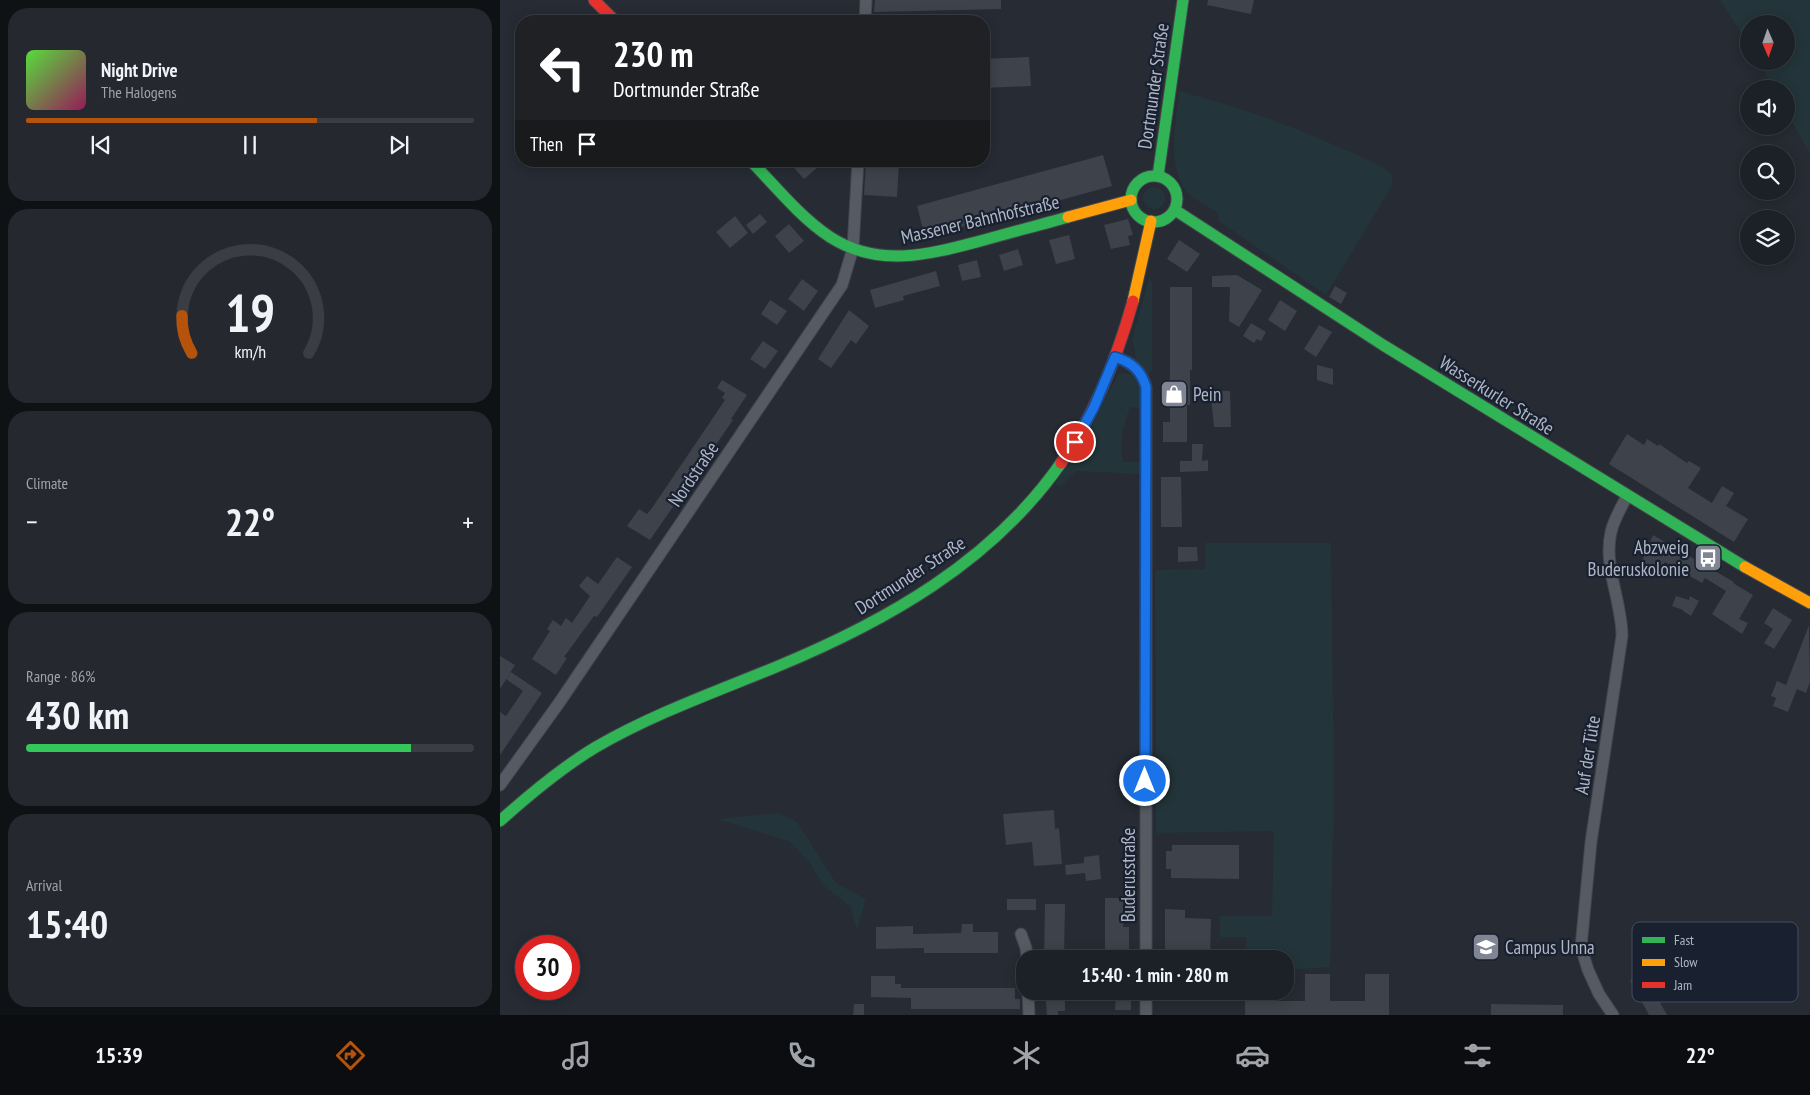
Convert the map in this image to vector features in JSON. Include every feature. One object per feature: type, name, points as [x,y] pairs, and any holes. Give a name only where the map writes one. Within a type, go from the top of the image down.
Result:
[{"type":"main road","points":[[594,0],[609,15]]},
{"type":"main road","name":"Dortmunder Straße","points":[[1158,176],[1183,0]]},
{"type":"main road","name":"Massener Bahnhofstraße","points":[[756,167],[816,228],[833,240],[876,256],[913,256],[976,242],[1131,200]]},
{"type":"main road","points":[[1149,176],[1158,176],[1166,179],[1177,192],[1175,210],[1168,217],[1160,221],[1151,221],[1138,215],[1131,200],[1134,187],[1140,180],[1149,176]]},
{"type":"main road","name":"Wasserkurler Straße","points":[[1175,210],[1367,336],[1627,496],[1768,581],[1808,602]]},
{"type":"main road","name":"Dortmunder Straße","points":[[500,821],[529,794],[569,764],[632,730],[809,653],[889,614],[950,574],[986,547],[1019,515],[1051,478],[1075,442],[1094,407],[1115,357],[1133,295],[1151,221]]},
{"type":"street","points":[[865,15],[866,0]]},
{"type":"street","name":"Nordstraße","points":[[500,785],[559,703],[842,285],[853,248],[858,167]]},
{"type":"street","name":"Buderusstraße","points":[[1115,357],[1126,360],[1136,368],[1142,376],[1146,387],[1146,950]]},
{"type":"street","name":"Auf der Tüte","points":[[1613,1015],[1599,994],[1588,970],[1581,947],[1591,842],[1622,636],[1610,555],[1610,540],[1613,523],[1627,496]]},
{"type":"street","points":[[1021,934],[1026,950]]},
{"type":"street","points":[[1028,1000],[1028,1015]]},
{"type":"street","points":[[1146,1000],[1146,1015]]},
{"type":"shaded area","points":[[1720,0],[1810,0],[1810,154],[1795,127],[1795,80],[1769,80],[1763,70],[1795,70],[1795,15],[1740,15],[1740,31]]},
{"type":"shaded area","points":[[1179,91],[1235,107],[1289,127],[1359,156],[1391,173],[1393,184],[1326,295],[1219,221],[1217,212],[1188,193],[1181,183],[1175,158],[1174,144]]},
{"type":"shaded area","points":[[1154,187],[1162,190],[1165,198],[1162,206],[1154,209],[1146,206],[1143,198],[1146,190]]},
{"type":"shaded area","points":[[1149,278],[1152,282],[1152,370],[1148,374],[1136,358],[1132,339]]},
{"type":"shaded area","points":[[1118,374],[1133,375],[1140,389],[1140,408],[1130,407],[1127,415],[1123,428],[1123,462],[1139,462],[1140,474],[1076,471],[1060,487],[1055,484],[1085,440]]},
{"type":"shaded area","points":[[1205,543],[1331,543],[1334,789],[1330,967],[1294,969],[1294,950],[1246,950],[1246,937],[1220,937],[1220,916],[1272,916],[1274,831],[1156,833],[1155,570],[1205,569]]},
{"type":"shaded area","points":[[779,813],[797,822],[836,883],[866,899],[857,931],[851,907],[824,886],[810,863],[789,841],[716,819]]},
{"type":"building","points":[[875,0],[1001,0],[1001,9],[874,12]]},
{"type":"building","points":[[1208,0],[1254,0],[1251,14],[1207,5]]},
{"type":"building","points":[[1029,57],[1031,86],[990,88],[990,59]]},
{"type":"building","points":[[1103,155],[1112,186],[925,237],[917,206]]},
{"type":"building","points":[[793,167],[818,167],[804,179]]},
{"type":"building","points":[[866,167],[899,167],[897,197],[864,195]]},
{"type":"building","points":[[760,214],[767,222],[753,234],[746,225]]},
{"type":"building","points":[[735,216],[748,233],[730,248],[716,232]]},
{"type":"building","points":[[1128,219],[1133,235],[1128,236],[1130,245],[1111,249],[1104,225]]},
{"type":"building","points":[[789,224],[804,241],[789,253],[775,236]]},
{"type":"building","points":[[1069,235],[1075,259],[1056,264],[1049,240]]},
{"type":"building","points":[[1179,240],[1200,254],[1187,272],[1167,259]]},
{"type":"building","points":[[1018,249],[1023,265],[1004,271],[999,255]]},
{"type":"building","points":[[977,260],[981,277],[962,281],[958,265]]},
{"type":"building","points":[[936,271],[940,286],[903,296],[904,300],[875,308],[870,290]]},
{"type":"building","points":[[1237,275],[1262,290],[1239,327],[1229,321],[1230,287],[1212,287],[1212,276]]},
{"type":"building","points":[[802,279],[818,291],[804,311],[788,299]]},
{"type":"building","points":[[1335,286],[1347,293],[1341,304],[1329,297]]},
{"type":"building","points":[[1170,287],[1192,287],[1192,370],[1190,370],[1190,405],[1187,405],[1187,442],[1163,442],[1163,422],[1170,422]]},
{"type":"building","points":[[770,300],[787,311],[777,325],[761,314]]},
{"type":"building","points":[[1280,300],[1297,311],[1285,331],[1268,320]]},
{"type":"building","points":[[849,310],[869,326],[856,344],[851,340],[831,368],[818,359]]},
{"type":"building","points":[[1251,323],[1266,332],[1261,341],[1257,339],[1254,343],[1243,336]]},
{"type":"building","points":[[1319,325],[1332,332],[1316,357],[1304,349]]},
{"type":"building","points":[[763,341],[778,351],[765,369],[750,359]]},
{"type":"building","points":[[1317,365],[1333,369],[1333,385],[1317,380]]},
{"type":"building","points":[[722,380],[747,395],[731,419],[733,420],[650,540],[627,526],[639,509],[647,514],[652,508],[725,400],[722,398],[725,393],[717,388]]},
{"type":"building","points":[[1218,391],[1230,391],[1231,427],[1214,427],[1211,398],[1218,399]]},
{"type":"building","points":[[1627,434],[1644,445],[1647,439],[1658,446],[1659,444],[1687,463],[1689,461],[1701,468],[1688,488],[1712,503],[1722,486],[1734,493],[1726,506],[1748,519],[1734,542],[1609,464]]},
{"type":"building","points":[[1192,444],[1203,444],[1202,461],[1208,460],[1208,471],[1180,472],[1180,461],[1192,461]]},
{"type":"building","points":[[1161,477],[1181,477],[1182,527],[1161,527]]},
{"type":"building","points":[[1653,535],[1753,595],[1739,619],[1748,623],[1742,634],[1712,614],[1726,591],[1705,578],[1702,583],[1665,562],[1659,573],[1641,563]]},
{"type":"building","points":[[1178,547],[1197,547],[1198,561],[1178,562]]},
{"type":"building","points":[[617,557],[632,567],[597,617],[594,616],[564,657],[567,658],[556,675],[532,659],[550,631],[547,629],[553,620],[561,626],[566,618],[572,623],[590,596],[579,586],[587,576],[598,584]]},
{"type":"building","points":[[1676,596],[1689,600],[1690,596],[1699,601],[1691,616],[1683,610],[1672,606]]},
{"type":"building","points":[[1773,608],[1792,620],[1774,649],[1764,643],[1773,629],[1764,623]]},
{"type":"building","points":[[1809,625],[1810,682],[1806,693],[1797,689],[1788,712],[1773,706],[1776,698],[1771,696],[1777,681],[1786,685]]},
{"type":"building","points":[[500,656],[515,665],[500,689]]},
{"type":"building","points":[[511,672],[542,693],[500,755],[500,712],[506,716],[523,691],[506,679]]},
{"type":"building","points":[[1054,810],[1055,829],[1059,828],[1062,864],[1034,866],[1032,842],[1006,845],[1003,814]]},
{"type":"building","points":[[1172,845],[1239,845],[1239,879],[1171,878],[1171,869],[1166,869],[1166,851],[1172,851]]},
{"type":"building","points":[[1099,855],[1101,879],[1086,881],[1085,873],[1066,875],[1065,865],[1084,863],[1084,857]]},
{"type":"building","points":[[1105,898],[1123,898],[1123,927],[1129,927],[1129,950],[1105,950]]},
{"type":"building","points":[[1007,899],[1036,899],[1036,910],[1007,910]]},
{"type":"building","points":[[1045,904],[1065,904],[1064,950],[1044,950]]},
{"type":"building","points":[[1165,909],[1185,910],[1185,918],[1211,919],[1210,950],[1165,950]]},
{"type":"building","points":[[962,924],[973,924],[973,932],[998,932],[998,953],[924,953],[924,948],[876,949],[876,927],[913,926],[913,934],[961,933]]},
{"type":"building","points":[[1305,974],[1330,974],[1330,1001],[1365,1001],[1365,974],[1389,974],[1389,1015],[1245,1015],[1245,1000],[1305,1001]]},
{"type":"building","points":[[871,976],[895,976],[895,984],[901,984],[901,988],[1015,988],[1015,999],[1020,1000],[1020,1009],[911,1009],[911,998],[871,997]]},
{"type":"building","points":[[1046,1000],[1065,1000],[1065,1011],[1058,1011],[1058,1015],[1047,1015]]},
{"type":"building","points":[[1116,1000],[1131,1000],[1131,1010],[1115,1010]]},
{"type":"building","points":[[1642,1002],[1660,1002],[1667,1015],[1649,1015]]},
{"type":"building","points":[[854,1004],[864,1004],[864,1015],[853,1015]]},
{"type":"building","points":[[1491,1004],[1563,1005],[1563,1015],[1491,1015]]},
{"type":"traffic: fast","points":[[1158,176],[1183,0]]},
{"type":"traffic: fast","points":[[757,167],[819,229],[849,247],[868,253],[887,256],[925,254],[1068,217]]},
{"type":"traffic: fast","points":[[1154,176],[1167,180],[1173,186],[1177,199],[1173,212],[1167,218],[1154,222],[1141,218],[1135,212],[1131,199],[1135,186],[1141,180],[1154,176]]},
{"type":"traffic: fast","points":[[1175,210],[1383,345],[1745,567]]},
{"type":"traffic: fast","points":[[500,821],[558,773],[583,755],[618,735],[684,704],[817,649],[896,609],[934,585],[1003,530],[1033,498],[1061,463]]},
{"type":"traffic: slow","points":[[1068,217],[1131,200]]},
{"type":"traffic: slow","points":[[1133,301],[1151,221]]},
{"type":"traffic: slow","points":[[1745,567],[1810,603]]},
{"type":"traffic: jam","points":[[594,0],[609,15]]},
{"type":"traffic: jam","points":[[1061,463],[1084,425],[1104,385],[1133,301]]},
{"type":"place","name":"Pein","points":[[1174,394]]},
{"type":"place","name":"Abzweig Buderuskolonie","points":[[1708,558]]},
{"type":"place","name":"Campus Unna","points":[[1486,947]]},
{"type":"route","points":[[1075,442],[1094,407],[1115,357],[1126,360],[1142,376],[1146,387],[1145,781]]}]
